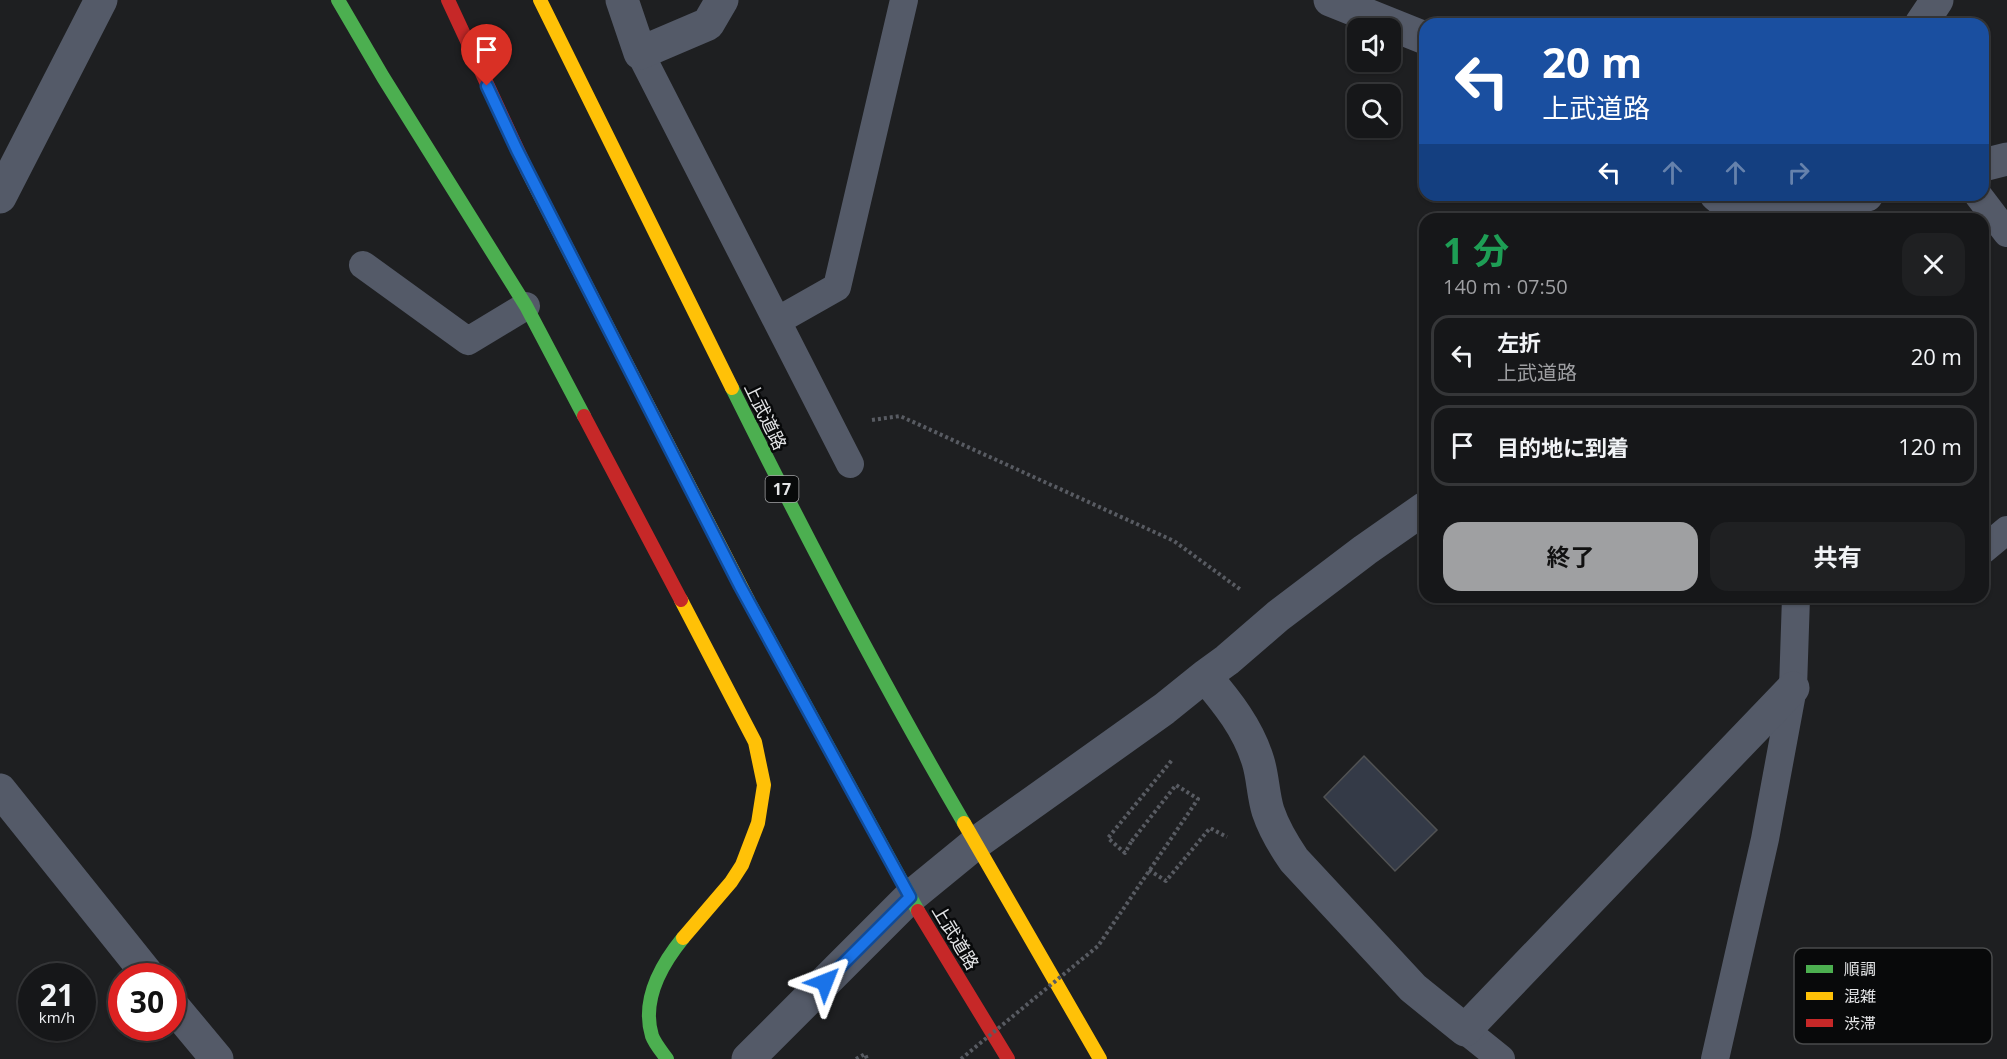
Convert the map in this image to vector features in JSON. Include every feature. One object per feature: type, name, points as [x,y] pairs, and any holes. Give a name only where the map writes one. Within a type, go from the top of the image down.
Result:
[{"type":"main road","points":[[338,0],[383,77],[526,306],[742,717],[754,742],[762,767],[764,791],[758,822],[737,875],[671,954],[656,979],[648,1008],[652,1037],[667,1059]]},
{"type":"main road","name":"上武道路","points":[[448,0],[517,150],[740,586],[910,897],[1008,1059]]},
{"type":"main road","name":"上武道路","points":[[540,0],[797,519],[927,760],[1100,1059]]},
{"type":"street","points":[[0,196],[101,0]]},
{"type":"street","points":[[622,0],[640,53],[708,24],[722,0]]},
{"type":"street","points":[[1330,0],[1419,36]]},
{"type":"street","points":[[1925,18],[1937,0]]},
{"type":"street","points":[[1989,164],[2007,159]]},
{"type":"street","points":[[1723,201],[1735,211],[1799,212],[1844,201]]},
{"type":"street","points":[[748,1059],[910,897],[976,843],[1164,709],[1227,660],[1278,616],[1419,512]]},
{"type":"street","points":[[1205,676],[1226,701],[1247,733],[1259,762],[1268,810],[1279,838],[1294,860],[1413,988],[1465,1030],[1793,688]]},
{"type":"street","points":[[0,790],[139,963]]},
{"type":"street","points":[[186,1022],[217,1059]]},
{"type":"lane","points":[[777,321],[837,287],[904,0]]},
{"type":"lane","points":[[640,53],[850,464]]},
{"type":"lane","points":[[1983,201],[2007,233]]},
{"type":"lane","points":[[363,265],[468,341],[526,306]]},
{"type":"lane","points":[[1989,545],[2007,530]]},
{"type":"lane","points":[[1715,1059],[1765,839],[1793,688],[1796,603]]},
{"type":"lane","points":[[1465,1030],[1501,1059]]},
{"type":"path","points":[[837,437],[871,420],[900,416],[1174,541],[1278,616]]},
{"type":"path","points":[[961,1059],[1098,946],[1198,799],[1176,785],[1125,853],[1108,838],[1178,753]]},
{"type":"path","points":[[1149,870],[1166,881],[1210,828],[1227,837]]},
{"type":"path","points":[[856,1059],[865,1054],[867,1059]]},
{"type":"building","points":[[1364,756],[1437,830],[1395,871],[1324,797]]},
{"type":"traffic: fast","points":[[338,0],[383,77],[526,306],[584,416]]},
{"type":"traffic: fast","points":[[732,388],[844,607],[964,823]]},
{"type":"traffic: fast","points":[[748,600],[918,911]]},
{"type":"traffic: fast","points":[[667,1059],[652,1036],[649,1009],[651,996],[661,971],[683,938]]},
{"type":"traffic: slow","points":[[540,0],[732,388]]},
{"type":"traffic: slow","points":[[527,170],[748,600]]},
{"type":"traffic: slow","points":[[681,600],[755,742],[764,785],[758,823],[742,865],[731,882],[683,938]]},
{"type":"traffic: slow","points":[[964,823],[1100,1059]]},
{"type":"traffic: jam","points":[[448,0],[527,170]]},
{"type":"traffic: jam","points":[[584,416],[681,600]]},
{"type":"traffic: jam","points":[[918,911],[1008,1059]]},
{"type":"route","points":[[487,86],[517,150],[740,586],[910,897],[825,982]]}]
